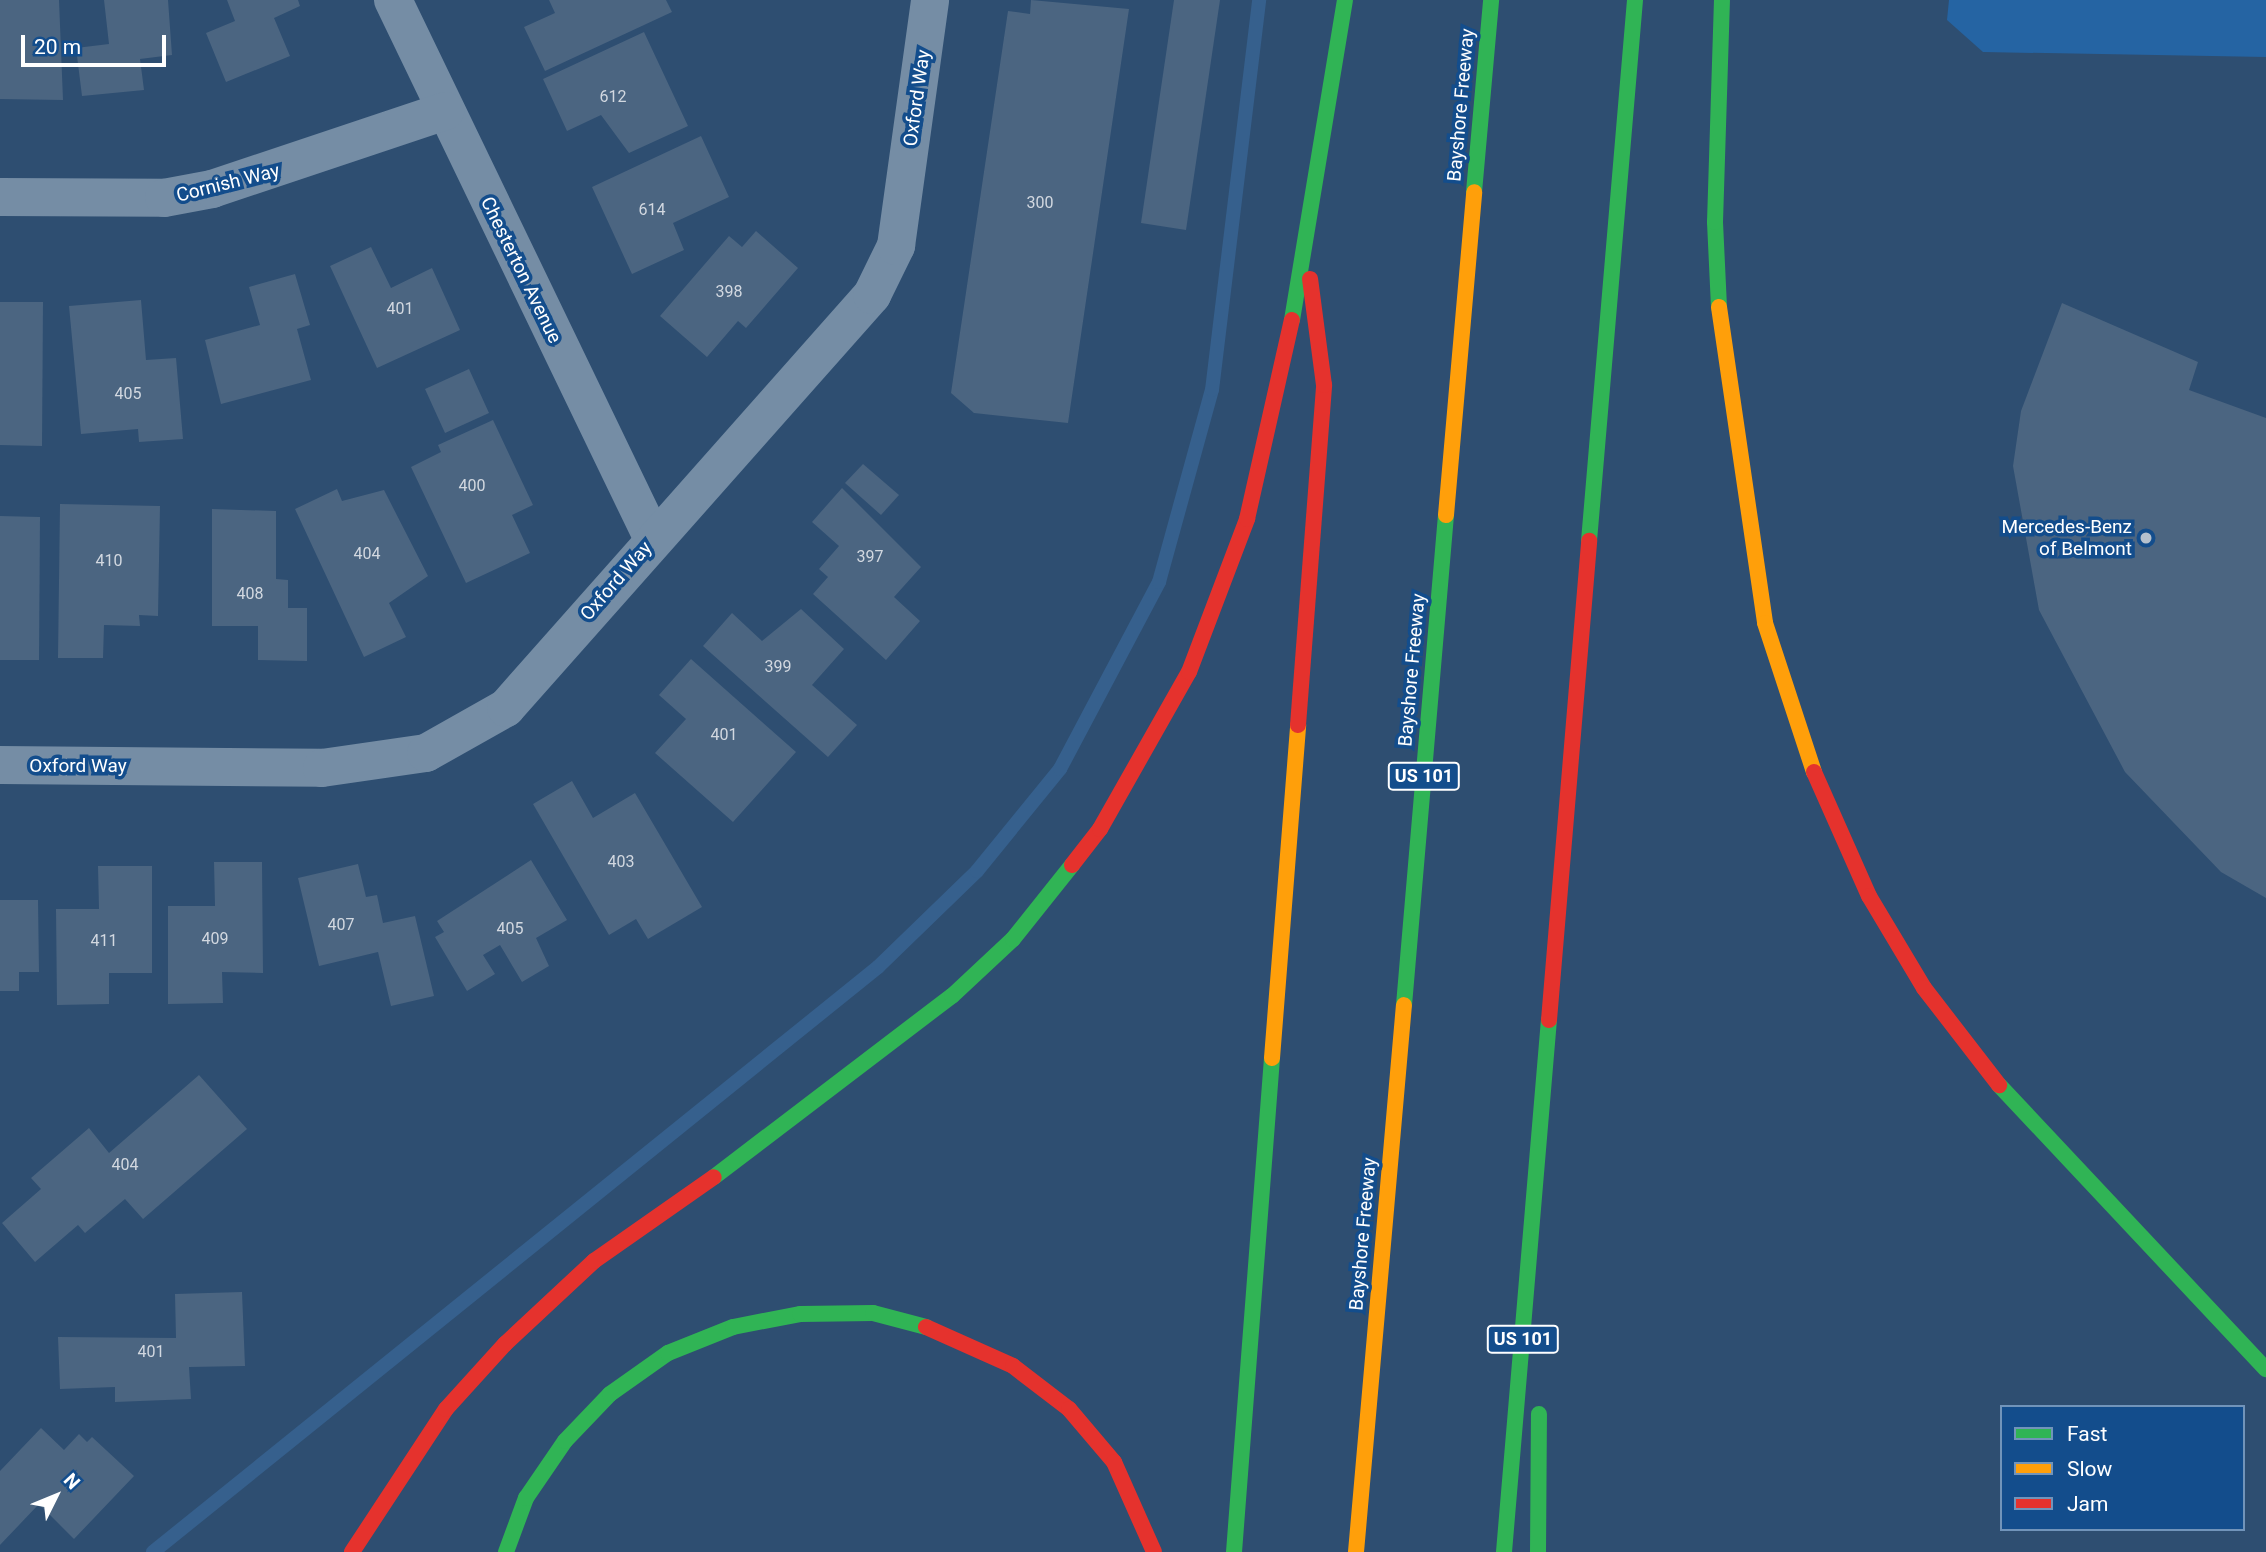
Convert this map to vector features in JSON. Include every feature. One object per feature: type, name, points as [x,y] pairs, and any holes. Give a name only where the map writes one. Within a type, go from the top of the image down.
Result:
[{"type":"highway","points":[[352,1552],[446,1409],[505,1344],[594,1261],[889,1049],[1013,939],[1065,880],[1150,746],[1221,597],[1268,439],[1345,0]]},
{"type":"highway","name":"Bayshore Freeway","points":[[1356,1552],[1491,0]]},
{"type":"highway","name":"US 101","points":[[1504,1552],[1543,1125],[1635,0]]},
{"type":"highway","points":[[1722,0],[1715,222],[1720,316],[1765,623],[1819,786],[1869,897],[1924,988],[1989,1074],[2266,1369]]},
{"type":"highway","points":[[1234,1552],[1324,385],[1304,232]]},
{"type":"highway","points":[[1540,1359],[1543,1125]]},
{"type":"highway","points":[[506,1552],[526,1498],[565,1441],[610,1394],[668,1353],[733,1327],[800,1314],[873,1314],[946,1333],[1013,1366],[1069,1409],[1114,1462],[1154,1552]]},
{"type":"highway","points":[[1538,1552],[1539,1401]]},
{"type":"street","name":"Chesterton Avenue","points":[[393,0],[653,539]]},
{"type":"street","name":"Oxford Way","points":[[0,765],[322,768],[426,753],[506,708],[872,295],[896,246],[930,0]]},
{"type":"street","name":"Cornish Way","points":[[0,197],[164,198],[212,189],[445,111]]},
{"type":"shaded area","points":[[1949,0],[2266,0],[2266,57],[1983,52],[1947,20]]},
{"type":"building","points":[[0,0],[59,0],[63,100],[0,99]]},
{"type":"building","points":[[104,0],[168,0],[172,55],[140,59],[144,90],[82,96],[76,48],[109,44]]},
{"type":"building","points":[[227,0],[298,0],[300,6],[274,18],[290,56],[226,82],[206,33],[235,21]]},
{"type":"building","points":[[549,0],[666,0],[672,12],[545,71],[524,27],[555,13]]},
{"type":"building","points":[[1031,0],[1129,9],[1068,423],[974,413],[951,393],[1008,11],[1030,14]]},
{"type":"building","points":[[1174,0],[1220,0],[1186,230],[1141,223]]},
{"type":"building","points":[[644,32],[688,126],[629,153],[601,115],[567,131],[543,79]]},
{"type":"building","points":[[701,136],[729,197],[673,223],[684,250],[632,274],[592,187]]},
{"type":"building","points":[[756,231],[798,268],[746,328],[738,321],[707,357],[660,316],[729,236],[742,247]]},
{"type":"building","points":[[371,247],[391,288],[432,268],[460,330],[377,368],[330,266]]},
{"type":"building","points":[[295,274],[310,325],[297,329],[311,380],[221,404],[205,340],[260,325],[249,287]]},
{"type":"building","points":[[141,300],[146,360],[176,358],[183,439],[139,442],[138,429],[81,434],[69,306]]},
{"type":"building","points":[[0,302],[43,302],[42,446],[0,445]]},
{"type":"building","name":"Mercedes-Benz of Belmont","points":[[2062,303],[2198,362],[2189,390],[2266,418],[2266,898],[2221,872],[2125,772],[2039,610],[2013,466],[2021,411]]},
{"type":"building","points":[[469,369],[489,413],[445,433],[425,389]]},
{"type":"building","points":[[493,420],[533,505],[512,515],[530,553],[466,583],[411,467],[441,452],[438,445]]},
{"type":"building","points":[[863,464],[899,495],[881,515],[845,483]]},
{"type":"building","points":[[842,488],[921,567],[894,597],[920,621],[886,660],[813,594],[828,577],[819,569],[839,546],[812,522]]},
{"type":"building","points":[[337,489],[342,501],[384,490],[428,576],[389,603],[406,637],[364,657],[295,509]]},
{"type":"building","points":[[60,504],[160,506],[158,616],[139,615],[140,626],[104,625],[103,658],[58,658]]},
{"type":"building","points":[[212,509],[276,511],[276,579],[288,580],[288,608],[307,608],[307,661],[258,660],[258,626],[212,626]]},
{"type":"building","points":[[0,516],[40,517],[39,660],[0,660]]},
{"type":"building","points":[[801,609],[844,649],[812,685],[857,725],[828,757],[703,646],[732,613],[762,641]]},
{"type":"building","points":[[691,659],[796,752],[733,822],[655,753],[686,719],[659,695]]},
{"type":"building","points":[[572,781],[593,818],[635,793],[702,907],[648,939],[636,919],[609,935],[533,804]]},
{"type":"building","points":[[531,860],[567,920],[536,938],[549,966],[522,982],[500,945],[483,955],[495,974],[467,991],[435,937],[444,932],[437,921]]},
{"type":"building","points":[[214,862],[262,862],[263,973],[222,972],[223,1003],[168,1004],[168,906],[215,906]]},
{"type":"building","points":[[358,864],[366,897],[377,895],[383,923],[415,916],[434,996],[391,1006],[378,952],[319,966],[298,878]]},
{"type":"building","points":[[98,866],[152,866],[152,973],[109,973],[109,1004],[57,1005],[56,909],[99,909]]},
{"type":"building","points":[[0,900],[38,900],[39,972],[19,972],[19,991],[0,991]]},
{"type":"building","points":[[199,1075],[247,1129],[143,1219],[125,1199],[85,1233],[78,1225],[35,1262],[2,1223],[41,1189],[31,1178],[89,1128],[109,1153]]},
{"type":"building","points":[[242,1292],[245,1366],[189,1367],[191,1399],[115,1402],[115,1387],[60,1389],[58,1337],[176,1338],[175,1294]]},
{"type":"building","points":[[41,1428],[64,1450],[79,1434],[87,1442],[92,1437],[134,1476],[74,1539],[39,1504],[0,1545],[0,1471]]},
{"type":"waterway","points":[[153,1552],[878,967],[977,871],[1060,769],[1159,582],[1212,390],[1259,0]]},
{"type":"traffic: fast","points":[[1292,320],[1345,0]]},
{"type":"traffic: fast","points":[[1474,192],[1491,0]]},
{"type":"traffic: fast","points":[[1589,541],[1635,0]]},
{"type":"traffic: fast","points":[[1719,307],[1715,222],[1722,0]]},
{"type":"traffic: fast","points":[[1404,1005],[1446,515]]},
{"type":"traffic: fast","points":[[714,1177],[952,996],[1013,939],[1072,865]]},
{"type":"traffic: fast","points":[[1504,1552],[1549,1020]]},
{"type":"traffic: fast","points":[[1234,1552],[1272,1058]]},
{"type":"traffic: fast","points":[[1999,1085],[2266,1369]]},
{"type":"traffic: fast","points":[[506,1552],[526,1498],[565,1441],[610,1394],[668,1353],[733,1327],[800,1314],[873,1313],[926,1327]]},
{"type":"traffic: fast","points":[[1538,1552],[1539,1414]]},
{"type":"traffic: slow","points":[[1446,515],[1474,192]]},
{"type":"traffic: slow","points":[[1719,307],[1765,623],[1814,772]]},
{"type":"traffic: slow","points":[[1272,1058],[1298,725]]},
{"type":"traffic: slow","points":[[1356,1552],[1404,1005]]},
{"type":"traffic: jam","points":[[1298,725],[1324,385],[1310,279]]},
{"type":"traffic: jam","points":[[1072,865],[1100,829],[1189,672],[1247,519],[1292,320]]},
{"type":"traffic: jam","points":[[1549,1020],[1589,541]]},
{"type":"traffic: jam","points":[[1814,772],[1869,896],[1924,988],[1999,1085]]},
{"type":"traffic: jam","points":[[352,1552],[446,1409],[505,1344],[594,1261],[714,1177]]},
{"type":"traffic: jam","points":[[926,1327],[1013,1366],[1069,1409],[1114,1462],[1154,1552]]},
{"type":"place","name":"Mercedes-Benz of Belmont","points":[[2146,538]]}]
